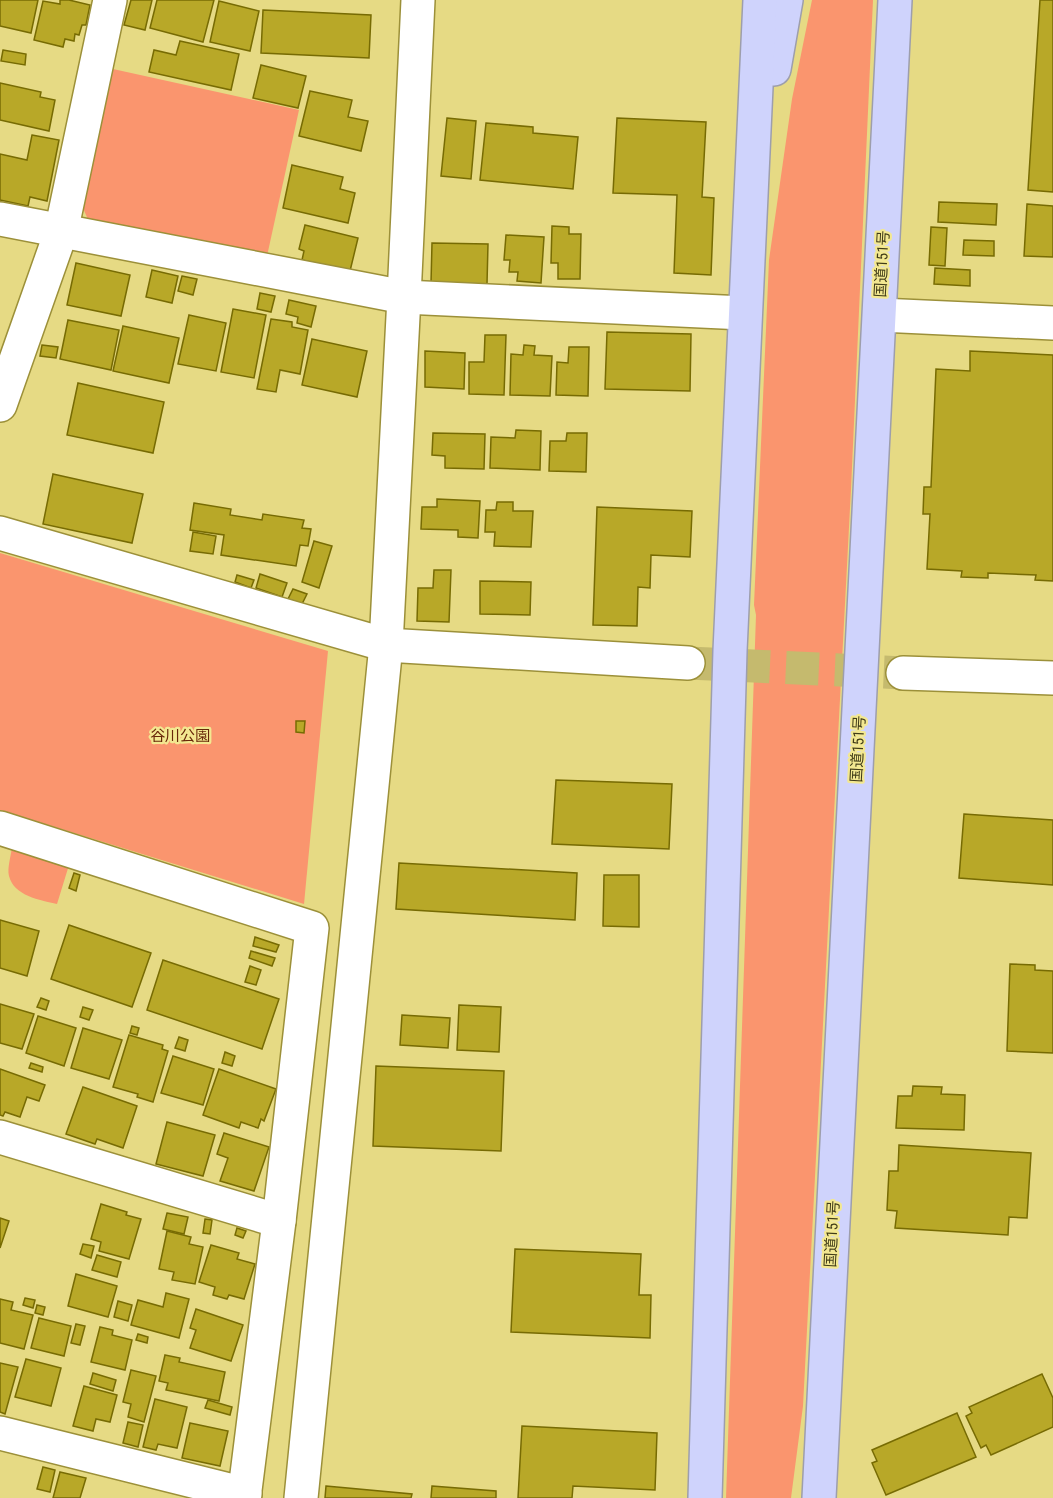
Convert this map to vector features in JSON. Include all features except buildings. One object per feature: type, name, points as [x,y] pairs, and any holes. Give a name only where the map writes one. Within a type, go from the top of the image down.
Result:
[{"type":"highway","points":[[705,1498],[730,651],[760,0]]},
{"type":"highway","points":[[749,219],[786,0]]},
{"type":"highway","name":"国道151号","points":[[819,1498],[895,0]]},
{"type":"street","points":[[0,405],[61,232],[110,0]]},
{"type":"street","points":[[301,1498],[386,645],[418,0]]},
{"type":"street","points":[[0,219],[404,297],[744,314]]},
{"type":"street","points":[[880,315],[1053,323]]},
{"type":"street","points":[[0,533],[386,645],[688,663]]},
{"type":"street","points":[[903,672],[1053,678]]},
{"type":"street","points":[[0,828],[312,928],[245,1496],[0,1433]]},
{"type":"street","points":[[0,1137],[279,1221]]},
{"type":"green space","points":[[812,0],[873,0],[851,489],[803,1406],[791,1498],[726,1498],[756,615],[754,605],[769,260],[792,99]]},
{"type":"green space","points":[[113,69],[299,110],[267,256],[89,222],[83,208]]},
{"type":"green space","name":"谷川公園","points":[[0,553],[328,651],[304,904],[0,810]]},
{"type":"green space","points":[[12,847],[69,865],[57,904],[28,896],[12,883],[8,869]]},
{"type":"tunnel","points":[[688,663],[903,673]]}]
